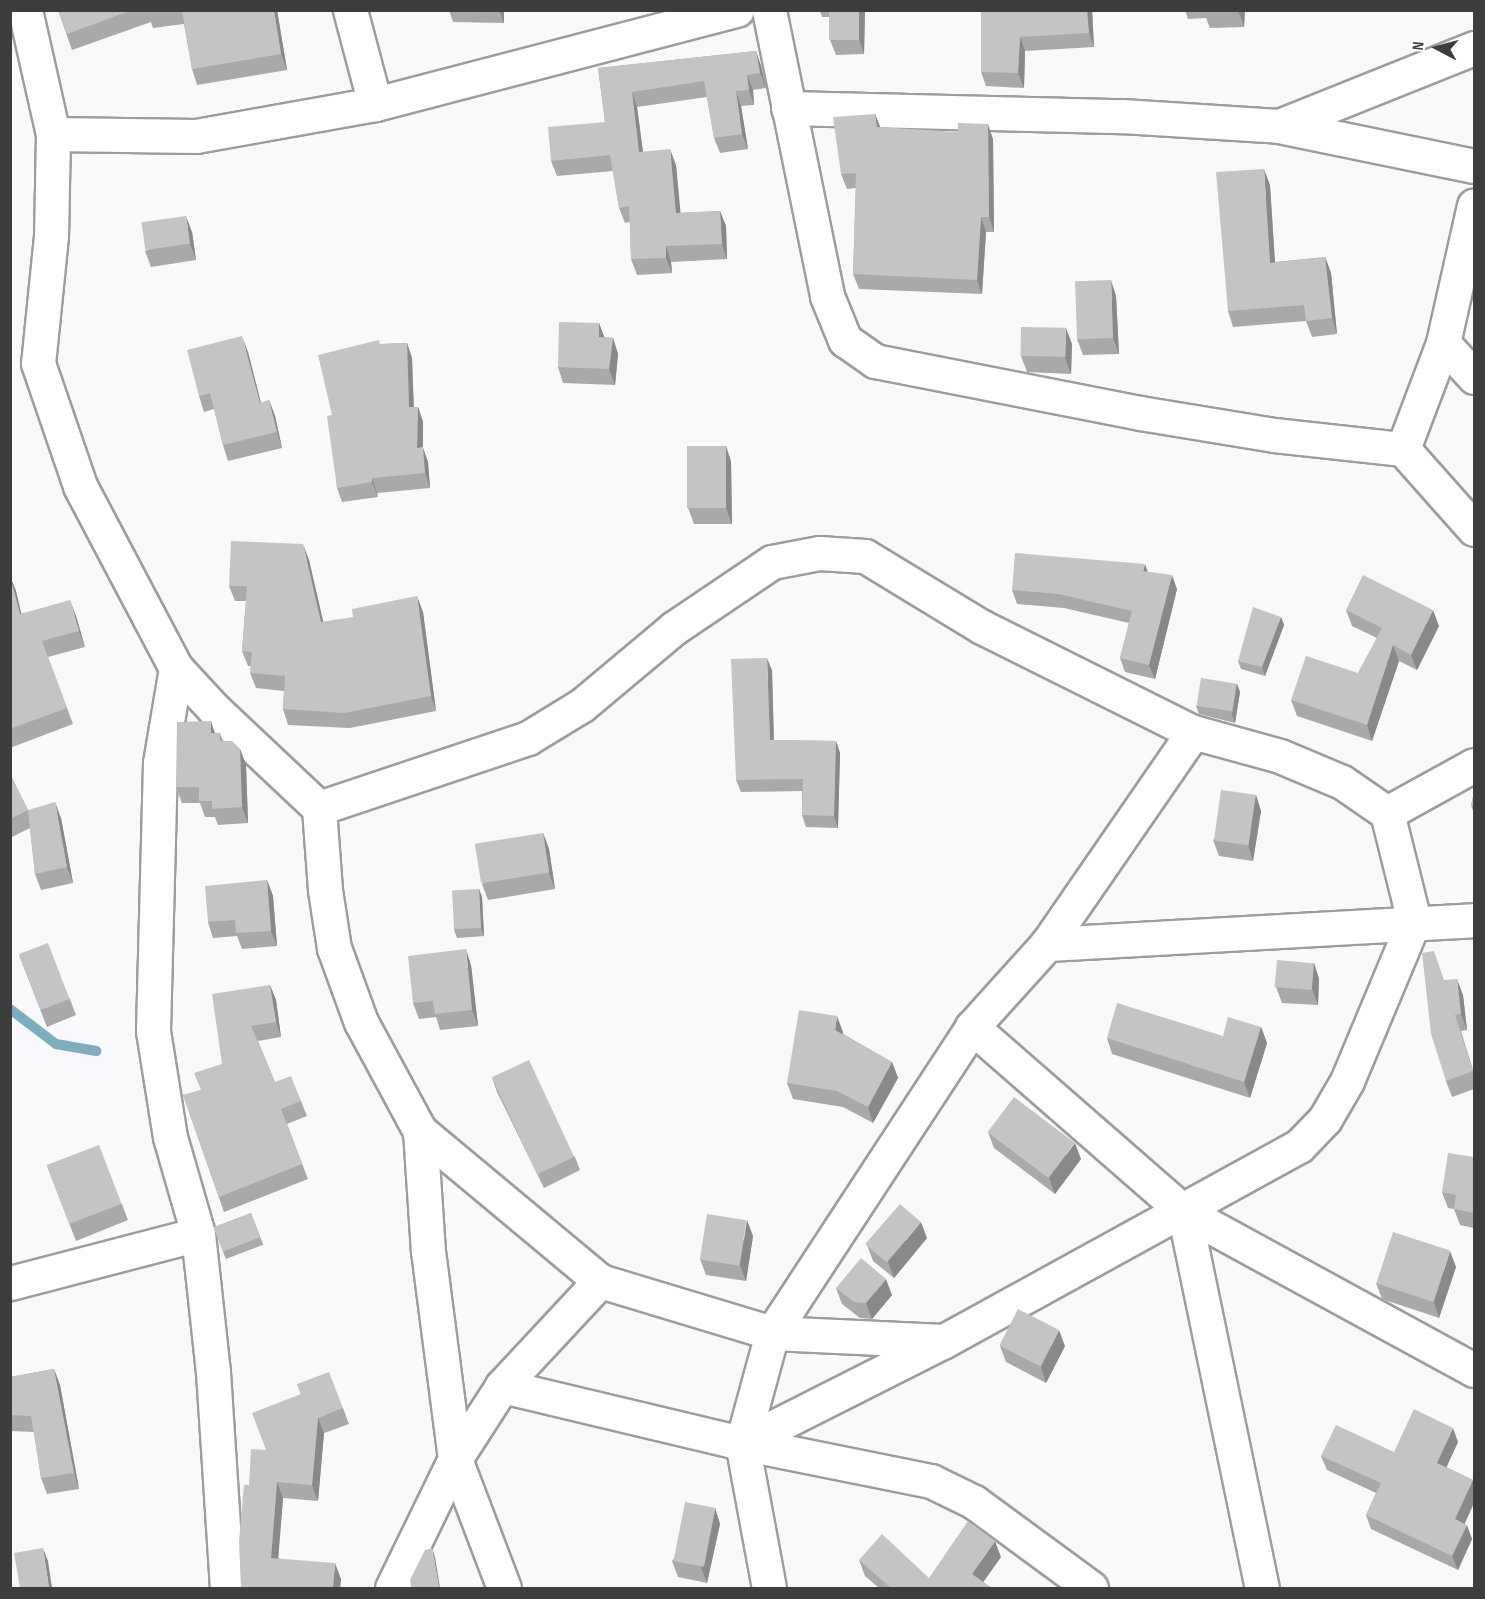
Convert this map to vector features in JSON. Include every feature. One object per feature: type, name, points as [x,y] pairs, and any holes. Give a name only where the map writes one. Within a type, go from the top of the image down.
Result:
[{"type":"street","points":[[26,10],[53,134],[51,236],[38,363],[80,486],[176,668],[214,709],[320,808],[325,890],[334,948],[361,1022],[420,1131],[600,1281],[772,1333],[944,1341]]},
{"type":"street","points":[[350,10],[375,104]]},
{"type":"street","points":[[53,134],[196,136],[375,104],[737,10]]},
{"type":"street","points":[[769,10],[827,296],[845,340],[875,360],[1151,415],[1274,435],[1403,449],[1474,529]]},
{"type":"street","points":[[1279,126],[1474,48]]},
{"type":"street","points":[[788,108],[1122,116],[1279,126],[1474,166]]},
{"type":"street","points":[[1403,449],[1443,343],[1474,205]]},
{"type":"street","points":[[1443,343],[1474,377]]},
{"type":"street","points":[[320,808],[528,738],[582,705],[674,628],[772,562],[819,553],[865,556],[982,627],[1193,732],[1280,756],[1342,782],[1387,813],[1414,921],[1347,1081],[1325,1119],[1299,1146],[1184,1212],[944,1341],[742,1443]]},
{"type":"street","points":[[176,668],[160,763],[153,1031],[170,1137],[198,1234],[213,1372],[227,1588]]},
{"type":"street","points":[[769,1588],[742,1443],[772,1333],[972,1027],[1047,944],[1193,732]]},
{"type":"street","points":[[1387,813],[1474,765]]},
{"type":"street","points":[[1047,944],[1414,921],[1474,920]]},
{"type":"street","points":[[972,1027],[1184,1212],[1474,1370]]},
{"type":"street","points":[[420,1131],[428,1251],[455,1459],[504,1588]]},
{"type":"street","points":[[1184,1212],[1262,1588]]},
{"type":"street","points":[[10,1283],[198,1234]]},
{"type":"street","points":[[392,1588],[455,1459],[502,1386],[600,1281]]},
{"type":"street","points":[[502,1386],[742,1443],[931,1481],[974,1502],[1091,1588]]},
{"type":"building","points":[[58,10],[132,10],[67,34]]},
{"type":"building","points":[[182,10],[274,10],[281,54],[192,69]]},
{"type":"building","points":[[829,10],[859,10],[859,40],[829,40]]},
{"type":"building","points":[[981,10],[1087,10],[1089,33],[1020,37],[1018,73],[981,72]]},
{"type":"building","points":[[1204,10],[1238,10],[1204,12]]},
{"type":"building","points":[[756,51],[760,73],[747,75],[749,90],[736,91],[742,134],[714,138],[704,81],[632,92],[639,152],[670,149],[676,213],[720,211],[722,244],[666,246],[666,258],[631,259],[629,206],[619,208],[610,155],[551,161],[548,127],[605,122],[598,68]]},
{"type":"building","points":[[875,114],[877,127],[958,132],[958,123],[988,124],[989,217],[981,217],[977,280],[853,274],[856,173],[841,174],[833,117]]},
{"type":"building","points":[[1264,169],[1270,263],[1325,257],[1332,318],[1306,321],[1304,305],[1228,311],[1216,172]]},
{"type":"building","points":[[186,216],[190,244],[145,250],[141,222]]},
{"type":"building","points":[[1111,280],[1113,338],[1077,339],[1075,281]]},
{"type":"building","points":[[559,322],[599,323],[599,337],[613,338],[609,369],[558,367]]},
{"type":"building","points":[[1021,327],[1066,328],[1065,357],[1020,356]]},
{"type":"building","points":[[242,336],[260,403],[269,400],[277,432],[223,445],[210,393],[199,396],[187,350]]},
{"type":"building","points":[[379,340],[380,344],[407,343],[409,407],[418,407],[417,448],[423,447],[425,473],[372,478],[372,482],[337,488],[327,416],[332,415],[318,355]]},
{"type":"building","points":[[687,446],[726,446],[726,508],[687,508]]},
{"type":"building","points":[[231,541],[303,544],[321,622],[353,617],[352,609],[417,596],[431,696],[344,713],[283,709],[285,676],[250,673],[252,652],[242,651],[247,586],[229,586]]},
{"type":"building","points":[[1015,553],[1145,564],[1143,571],[1172,575],[1149,665],[1120,658],[1132,611],[1058,594],[1012,590]]},
{"type":"building","points":[[1363,575],[1433,610],[1411,655],[1393,645],[1367,725],[1291,700],[1306,656],[1358,673],[1382,628],[1346,610]]},
{"type":"building","points":[[10,576],[20,614],[70,600],[79,631],[42,641],[67,708],[10,729]]},
{"type":"building","points":[[1253,607],[1281,617],[1262,667],[1238,661]]},
{"type":"building","points":[[767,658],[770,740],[836,741],[834,816],[802,815],[803,779],[736,780],[731,659]]},
{"type":"building","points":[[1201,678],[1237,684],[1232,711],[1197,706]]},
{"type":"building","points":[[211,721],[211,733],[220,733],[220,741],[232,741],[240,749],[242,807],[212,809],[212,801],[199,801],[199,787],[176,787],[177,722]]},
{"type":"building","points":[[10,774],[28,810],[10,819]]},
{"type":"building","points":[[1221,790],[1256,795],[1249,845],[1214,841]]},
{"type":"building","points":[[55,802],[67,867],[35,874],[28,810]]},
{"type":"building","points":[[543,833],[549,873],[481,883],[475,844]]},
{"type":"building","points":[[267,880],[271,931],[236,933],[235,920],[208,922],[205,886]]},
{"type":"building","points":[[479,889],[481,928],[454,929],[452,890]]},
{"type":"building","points":[[48,943],[70,999],[41,1010],[19,954]]},
{"type":"building","points":[[466,949],[472,1010],[435,1014],[433,1001],[413,1003],[408,956]]},
{"type":"building","points":[[1434,951],[1444,980],[1457,979],[1461,1014],[1455,1015],[1473,1071],[1446,1081],[1431,1034],[1422,953]]},
{"type":"building","points":[[1277,960],[1314,963],[1312,990],[1275,987]]},
{"type":"building","points":[[270,985],[276,1022],[251,1026],[275,1082],[291,1076],[301,1101],[281,1109],[302,1164],[219,1197],[183,1095],[201,1090],[194,1073],[222,1064],[212,994]]},
{"type":"building","points":[[1117,1003],[1223,1036],[1228,1017],[1261,1027],[1244,1082],[1107,1038]]},
{"type":"building","points":[[799,1010],[837,1016],[835,1030],[892,1062],[868,1107],[837,1091],[787,1083]]},
{"type":"building","points":[[529,1060],[574,1157],[537,1174],[492,1077]]},
{"type":"building","points":[[1014,1097],[1075,1143],[1048,1178],[988,1132]]},
{"type":"building","points":[[99,1145],[122,1204],[69,1224],[47,1165]]},
{"type":"building","points":[[1448,1153],[1474,1157],[1474,1213],[1454,1209],[1456,1195],[1442,1192]]},
{"type":"building","points":[[900,1204],[921,1222],[886,1262],[865,1244]]},
{"type":"building","points":[[251,1213],[260,1237],[223,1252],[214,1227]]},
{"type":"building","points":[[707,1214],[747,1220],[739,1266],[700,1259]]},
{"type":"building","points":[[1393,1232],[1450,1251],[1433,1302],[1376,1283]]},
{"type":"building","points":[[861,1258],[886,1279],[866,1303],[854,1302],[836,1288]]},
{"type":"building","points":[[1018,1309],[1059,1330],[1040,1366],[999,1346]]},
{"type":"building","points":[[54,1369],[74,1473],[41,1478],[31,1416],[10,1415],[10,1377]]},
{"type":"building","points":[[329,1372],[343,1408],[318,1418],[312,1485],[277,1482],[271,1558],[335,1563],[333,1588],[241,1588],[239,1541],[244,1485],[249,1485],[251,1449],[266,1450],[252,1413],[301,1394],[297,1384]]},
{"type":"building","points":[[1414,1409],[1453,1428],[1437,1463],[1473,1480],[1455,1519],[1467,1525],[1452,1556],[1366,1515],[1381,1483],[1321,1456],[1336,1425],[1394,1452]]},
{"type":"building","points":[[685,1502],[715,1508],[704,1567],[674,1561]]},
{"type":"building","points":[[968,1521],[995,1541],[972,1574],[992,1588],[891,1588],[859,1560],[882,1534],[929,1578]]},
{"type":"building","points":[[43,1548],[49,1588],[20,1588],[14,1553]]},
{"type":"building","points":[[432,1548],[439,1588],[411,1588],[410,1580],[425,1550]]},
{"type":"waterway","points":[[10,1009],[56,1044],[96,1051]]}]
